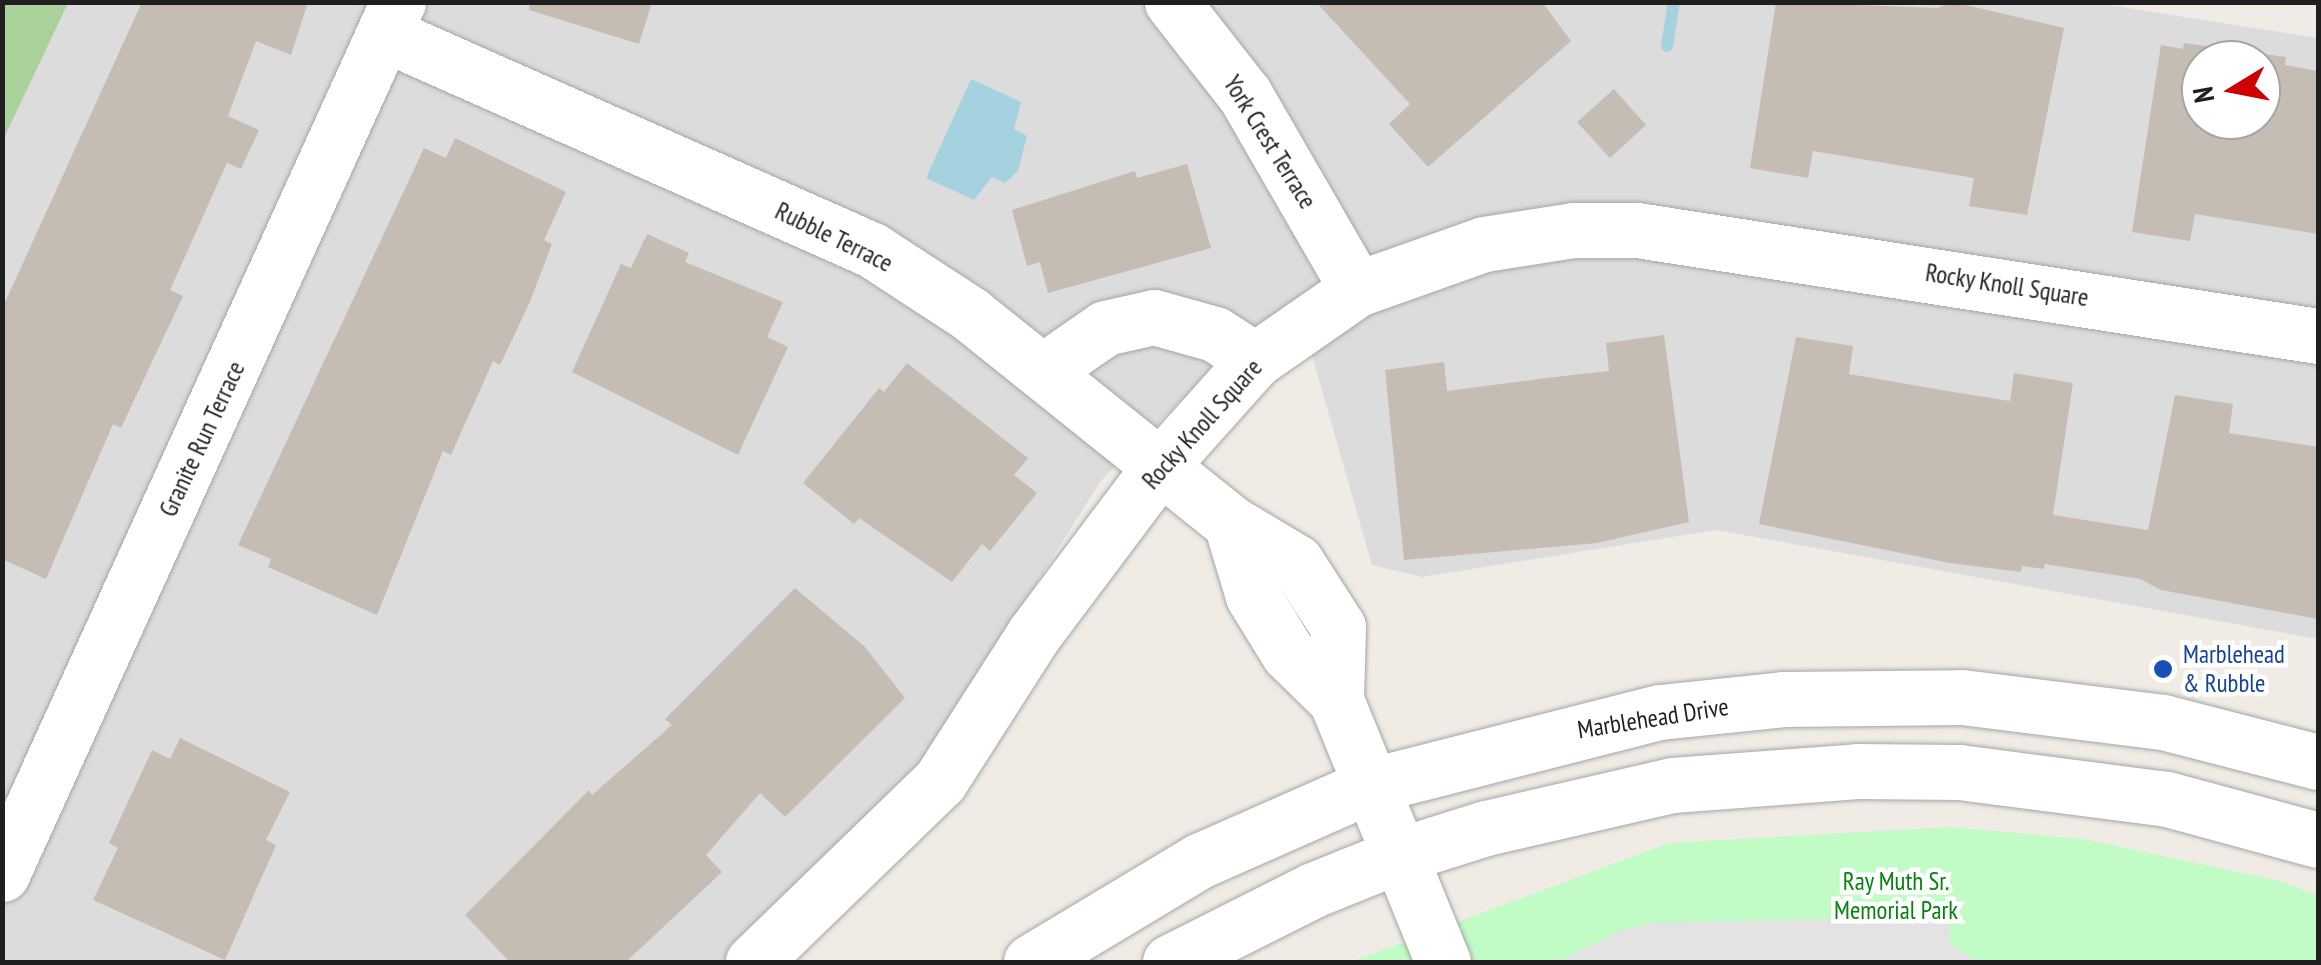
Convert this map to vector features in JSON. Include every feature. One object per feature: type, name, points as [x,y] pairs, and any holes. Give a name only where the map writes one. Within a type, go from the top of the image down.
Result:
[{"type":"street","name":"York Crest Terrace","points":[[1172,2],[1245,96],[1358,289]]},
{"type":"street","name":"Rubble Terrace","points":[[392,19],[872,250],[970,314],[1231,524],[1296,562],[1338,627],[1336,700],[1443,962]]},
{"type":"street","name":"Granite Run Terrace","points":[[2,874],[392,19]]},
{"type":"street","name":"Rocky Knoll Square","points":[[753,962],[940,781],[1034,634],[1161,465],[1256,360],[1358,289],[1501,241],[1636,230],[2318,336]]},
{"type":"street","points":[[1043,372],[1106,328],[1154,316],[1215,334],[1256,360]]},
{"type":"street","name":"Marblehead Drive","points":[[1031,962],[1200,862],[1369,786],[1660,712],[1855,696],[2075,707],[2318,762]]},
{"type":"street","points":[[1170,962],[1313,890],[1397,856],[1486,828],[1672,785],[1856,771],[2066,781],[2166,799],[2318,840]]},
{"type":"shaded area","points":[[68,2],[2089,2],[2318,38],[2318,639],[1716,530],[1422,577],[1372,565],[1297,303],[1184,397],[1100,482],[927,758],[865,832],[723,962],[3,962],[2,140]]},
{"type":"shaded area","points":[[1949,916],[1950,944],[1978,962],[1559,962],[1621,930],[1651,923]]},
{"type":"green space","points":[[2,3],[68,3],[3,140]]},
{"type":"green space","name":"Ray Muth Sr. Memorial Park","points":[[1950,827],[2083,839],[2280,881],[2318,896],[2318,962],[1351,962],[1669,843]]},
{"type":"water","points":[[971,79],[1021,102],[1014,129],[1027,136],[1018,171],[1005,183],[992,177],[974,200],[926,178]]},
{"type":"building","points":[[142,2],[308,2],[291,55],[256,41],[228,116],[259,130],[241,169],[227,163],[170,290],[183,296],[121,428],[113,424],[46,579],[2,559],[2,309]]},
{"type":"building","points":[[530,2],[652,2],[639,44],[529,10]]},
{"type":"building","points":[[1316,2],[1542,2],[1571,41],[1428,167],[1389,124],[1410,104]]},
{"type":"building","points":[[1776,2],[1937,8],[1953,2],[2064,28],[2027,215],[1969,206],[1974,178],[1813,151],[1808,178],[1750,168]]},
{"type":"building","points":[[2161,45],[2181,49],[2181,140],[2281,140],[2281,56],[2286,57],[2285,65],[2318,71],[2318,234],[2195,214],[2190,241],[2132,232]]},
{"type":"building","points":[[1614,89],[1646,125],[1610,158],[1577,122]]},
{"type":"building","points":[[455,138],[566,192],[544,240],[552,244],[529,304],[500,365],[493,361],[451,455],[443,451],[377,615],[268,567],[271,559],[238,545],[424,148],[446,158]]},
{"type":"building","points":[[1187,164],[1211,248],[1048,293],[1040,262],[1027,266],[1012,210],[1135,171],[1137,178]]},
{"type":"building","points":[[647,234],[689,253],[685,262],[783,302],[767,337],[788,347],[738,455],[572,372],[621,264],[631,268]]},
{"type":"building","points":[[1664,335],[1689,522],[1597,543],[1404,560],[1385,370],[1444,362],[1447,391],[1609,371],[1606,343]]},
{"type":"building","points":[[1796,337],[1853,346],[1849,374],[1947,391],[2010,401],[2014,373],[2073,383],[2053,515],[2148,530],[2175,395],[2233,404],[2229,433],[2318,447],[2318,619],[2161,590],[2140,579],[2045,564],[2044,569],[2022,566],[2021,572],[1950,563],[1759,524]]},
{"type":"building","points":[[907,363],[1028,458],[1014,475],[1037,493],[990,551],[982,544],[952,582],[859,518],[854,524],[803,483],[879,388],[884,392]]},
{"type":"building","points":[[795,588],[865,647],[905,698],[785,817],[760,793],[706,855],[722,872],[626,962],[510,962],[465,915],[589,790],[592,795],[672,725],[665,719]]},
{"type":"building","points":[[180,738],[290,792],[266,840],[276,845],[225,960],[93,900],[118,848],[109,843],[152,750],[170,759]]},
{"type":"waterway","points":[[1667,46],[1674,2]]},
{"type":"place","name":"Marblehead & Rubble","points":[[2163,669]]}]
